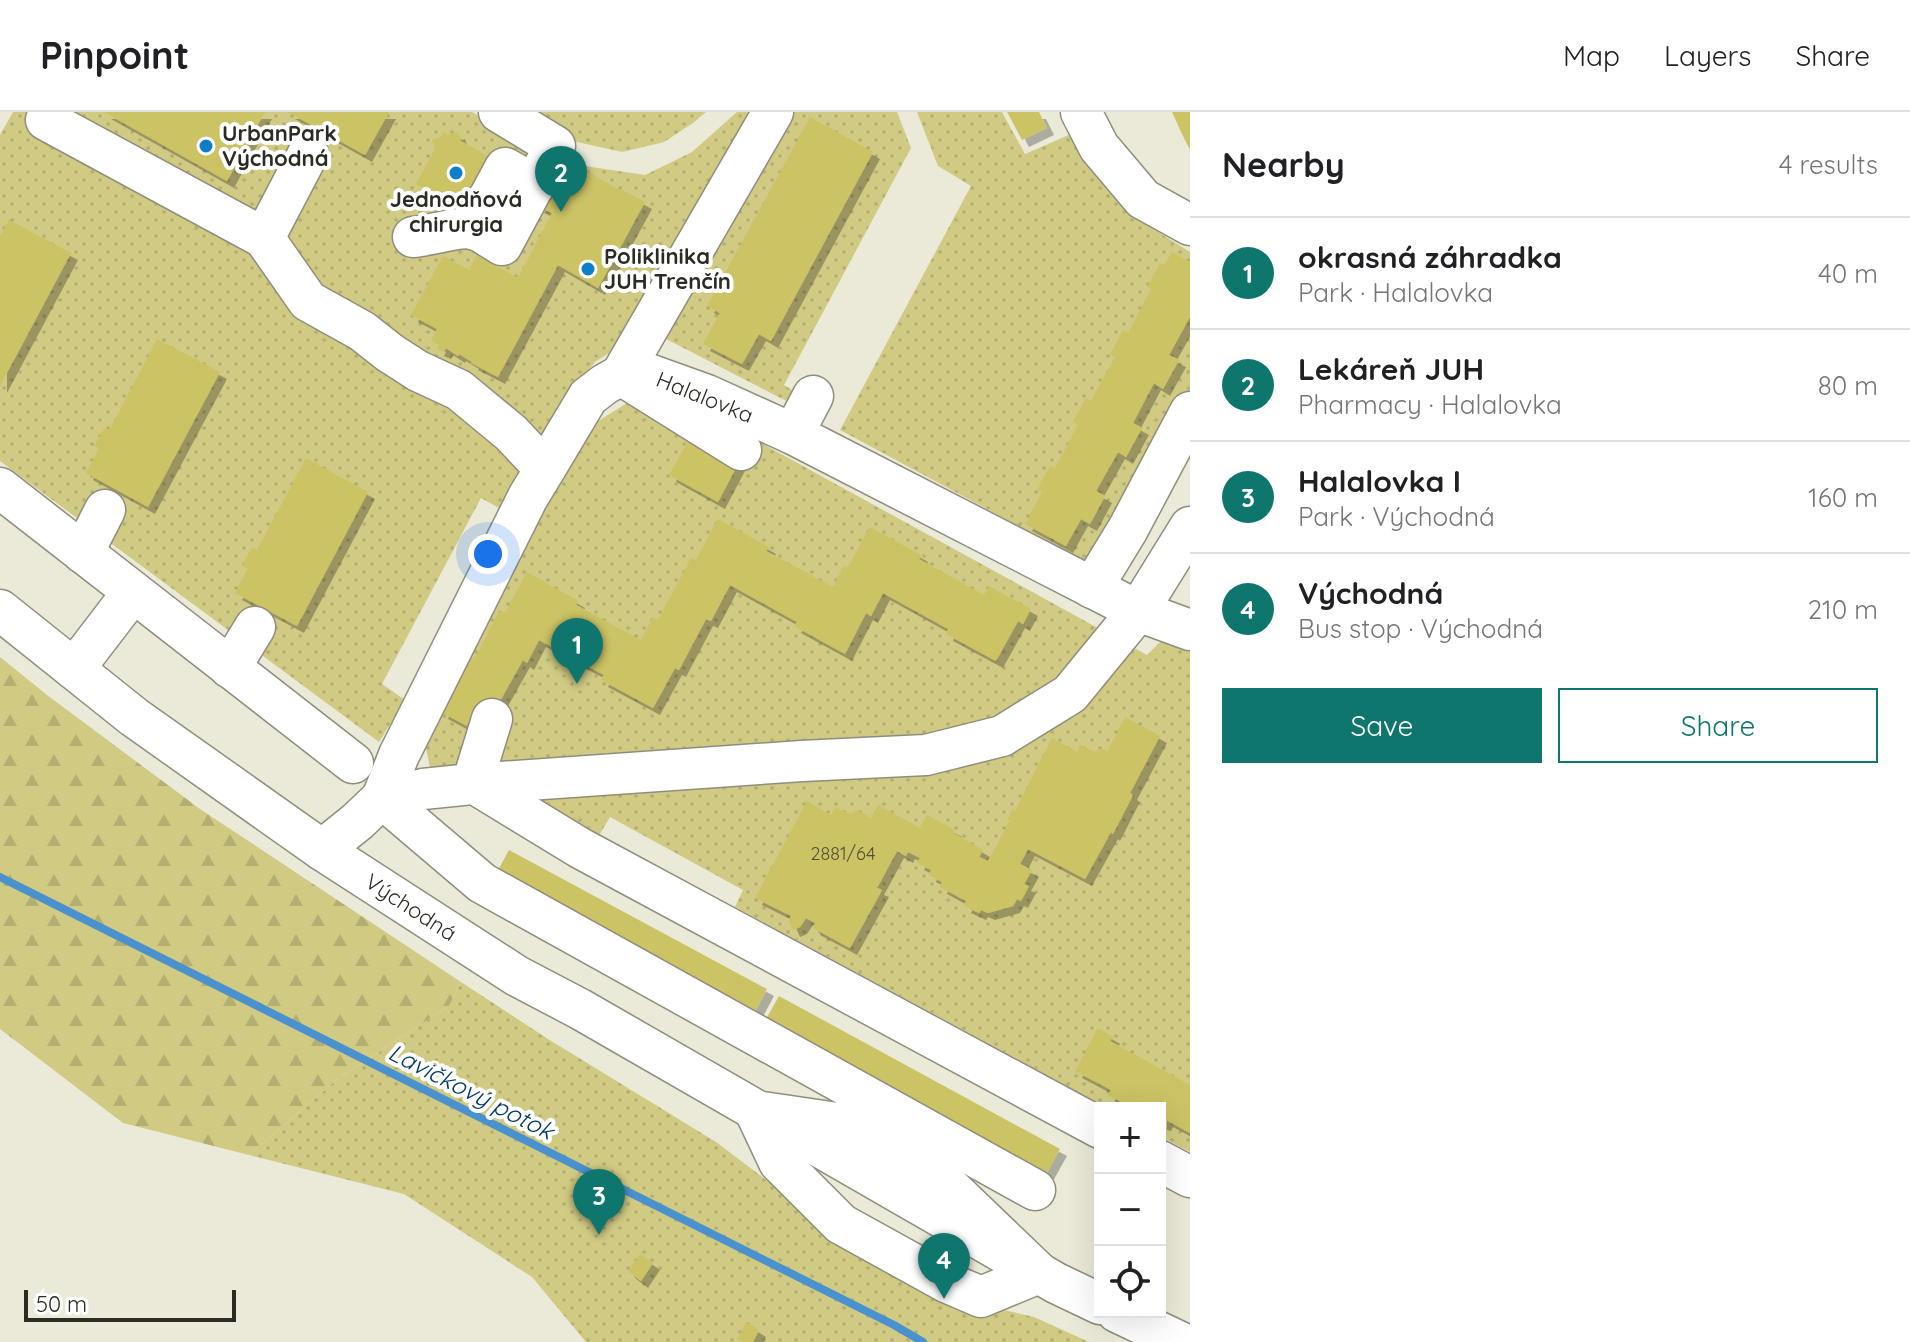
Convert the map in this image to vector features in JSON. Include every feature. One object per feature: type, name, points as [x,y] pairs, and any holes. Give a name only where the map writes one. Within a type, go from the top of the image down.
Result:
[{"type":"street","points":[[50,112],[46,120],[264,238],[308,301],[365,325],[390,353],[418,371],[459,390],[511,433],[545,469]]},
{"type":"street","points":[[413,237],[472,229],[502,245],[555,146],[499,112]]},
{"type":"street","points":[[322,850],[382,798],[399,755],[528,497],[588,397],[621,375],[773,112]]},
{"type":"street","points":[[1081,112],[1099,147],[1143,199],[1190,225]]},
{"type":"street","points":[[264,238],[308,154]]},
{"type":"street","name":"Halalovka","points":[[621,375],[643,372],[707,395],[793,434],[1138,611],[1190,630]]},
{"type":"street","points":[[621,375],[741,450]]},
{"type":"street","points":[[793,434],[813,396]]},
{"type":"street","points":[[1092,588],[1128,529],[1190,412]]},
{"type":"street","points":[[0,488],[353,763]]},
{"type":"street","points":[[83,553],[105,510]]},
{"type":"street","points":[[382,798],[423,789],[473,784],[926,755],[1002,736],[1070,694],[1138,611],[1190,527]]},
{"type":"street","points":[[74,669],[133,592]]},
{"type":"street","name":"Východná","points":[[0,610],[134,717],[322,850],[517,976],[580,1009],[1039,1273],[1094,1301]]},
{"type":"street","points":[[230,668],[255,627]]},
{"type":"street","points":[[473,784],[492,719]]},
{"type":"street","points":[[473,784],[580,848],[1094,1125]]},
{"type":"street","points":[[382,798],[482,883],[1035,1190]]},
{"type":"street","points":[[755,1111],[779,1162],[841,1224],[946,1282],[981,1297],[1039,1273]]},
{"type":"street","points":[[1166,1164],[1190,1177]]},
{"type":"street","points":[[1130,1318],[1180,1342]]},
{"type":"green space","points":[[13,112],[472,112],[558,162],[645,175],[692,152],[737,112],[897,112],[911,148],[784,385],[805,398],[800,408],[641,326],[629,340],[595,362],[579,383],[506,512],[481,498],[382,684],[405,700],[379,742],[0,461],[0,135]]},
{"type":"green space","points":[[515,112],[706,112],[664,142],[622,152],[559,138]]},
{"type":"green space","points":[[917,112],[1002,112],[1025,154],[1071,134],[1119,201],[1155,230],[1190,252],[1190,394],[1095,567],[840,430],[971,186],[938,166]]},
{"type":"green space","points":[[627,403],[675,406],[712,416],[1147,655],[1190,612],[1190,1152],[1166,1139],[1166,1102],[1097,1102],[735,907],[743,890],[610,817],[597,839],[460,769],[430,767],[424,739],[574,452],[595,423]]},
{"type":"green space","points":[[0,657],[200,809],[461,982],[449,1006],[336,1080],[249,1155],[123,1123],[0,1029]]},
{"type":"green space","points":[[461,982],[716,1142],[850,1243],[953,1298],[1034,1317],[1089,1342],[586,1342],[532,1277],[404,1194],[249,1155],[336,1080],[449,1006]]},
{"type":"building","name":"UrbanPark Východná","points":[[104,112],[265,112],[227,181]]},
{"type":"building","name":"UrbanPark Východná","points":[[288,112],[389,112],[365,155]]},
{"type":"building","points":[[1007,112],[1039,112],[1047,128],[1022,140]]},
{"type":"building","points":[[1172,112],[1190,112],[1190,150],[1181,132]]},
{"type":"building","points":[[810,117],[873,152],[771,341],[759,334],[742,364],[703,344],[720,313],[707,306]]},
{"type":"building","name":"Jednodňová chirurgia","points":[[444,132],[449,135],[458,132],[461,141],[496,161],[468,213],[416,184],[435,149],[432,140],[441,137]]},
{"type":"building","name":"Poliklinika JUH Trenčín","points":[[569,163],[573,166],[554,202],[557,204],[578,166],[645,202],[598,288],[558,265],[498,377],[446,348],[444,352],[437,349],[439,345],[431,341],[437,329],[411,315],[443,256],[469,270],[477,255],[518,278],[552,213],[537,206],[542,196],[549,199]]},
{"type":"building","points":[[9,220],[71,253],[0,386],[0,236]]},
{"type":"building","points":[[1172,252],[1190,262],[1190,317],[1169,355],[1179,360],[1163,389],[1154,383],[1133,423],[1142,428],[1126,457],[1118,452],[1096,491],[1105,496],[1090,524],[1081,519],[1066,546],[1025,524],[1042,492],[1037,490],[1050,466],[1055,468],[1078,425],[1073,422],[1086,398],[1091,401],[1115,357],[1110,355],[1123,330],[1128,333],[1151,289],[1147,287],[1160,263],[1164,265]]},
{"type":"building","points":[[157,339],[220,372],[148,507],[86,473],[99,448],[94,446],[104,428],[109,431]]},
{"type":"building","points":[[690,438],[738,464],[718,502],[669,475]]},
{"type":"building","points":[[306,458],[368,492],[297,626],[235,593],[248,568],[242,566],[247,556],[252,547],[257,550]]},
{"type":"building","points":[[718,519],[769,547],[766,551],[833,587],[870,527],[984,595],[989,586],[1031,609],[1023,624],[1018,621],[996,661],[946,634],[948,629],[883,593],[871,616],[866,613],[845,654],[794,626],[797,622],[730,585],[711,621],[706,619],[679,670],[675,668],[653,708],[601,680],[604,675],[539,640],[527,663],[523,660],[495,710],[480,702],[467,726],[441,712],[469,657],[474,659],[500,610],[505,613],[527,572],[578,601],[576,605],[641,640],[653,617],[658,620],[691,558],[696,560]]},
{"type":"building","points":[[1125,717],[1160,736],[1130,793],[1133,795],[1113,834],[1111,832],[1085,879],[1028,849],[1020,864],[1032,870],[1024,884],[1029,886],[1021,901],[1017,899],[1013,906],[988,913],[981,910],[979,913],[964,906],[966,901],[940,887],[942,882],[929,875],[931,870],[917,863],[920,858],[897,851],[877,888],[882,890],[850,948],[813,928],[815,923],[806,918],[800,927],[793,930],[789,921],[791,916],[755,898],[807,801],[831,815],[835,807],[850,814],[857,810],[871,818],[878,805],[920,828],[927,815],[983,850],[979,857],[988,861],[1010,820],[1007,819],[1013,809],[1015,811],[1052,738],[1077,752],[1080,745],[1095,752],[1101,748],[1108,751]]},
{"type":"building","points":[[509,850],[767,989],[753,1015],[496,874]]},
{"type":"building","points":[[779,996],[1060,1149],[1046,1174],[765,1021]]},
{"type":"building","points":[[1098,1028],[1113,1037],[1110,1041],[1190,1085],[1190,1133],[1166,1120],[1166,1102],[1121,1102],[1108,1095],[1111,1090],[1075,1071]]},
{"type":"building","points":[[640,1254],[653,1263],[641,1281],[628,1271]]},
{"type":"building","points":[[746,1322],[759,1330],[753,1342],[737,1339]]},
{"type":"waterway","name":"Lavičkový potok","points":[[0,877],[923,1342]]},
{"type":"place","name":"UrbanPark Východná","points":[[206,146]]},
{"type":"place","name":"Jednodňová chirurgia","points":[[456,173]]},
{"type":"place","name":"Lekáreň JUH","points":[[561,212]]},
{"type":"place","name":"Poliklinika JUH Trenčín","points":[[588,269]]},
{"type":"place","name":"okrasná záhradka","points":[[577,684]]},
{"type":"place","name":"Halalovka I","points":[[599,1235]]},
{"type":"place","name":"Východná","points":[[944,1299]]}]
